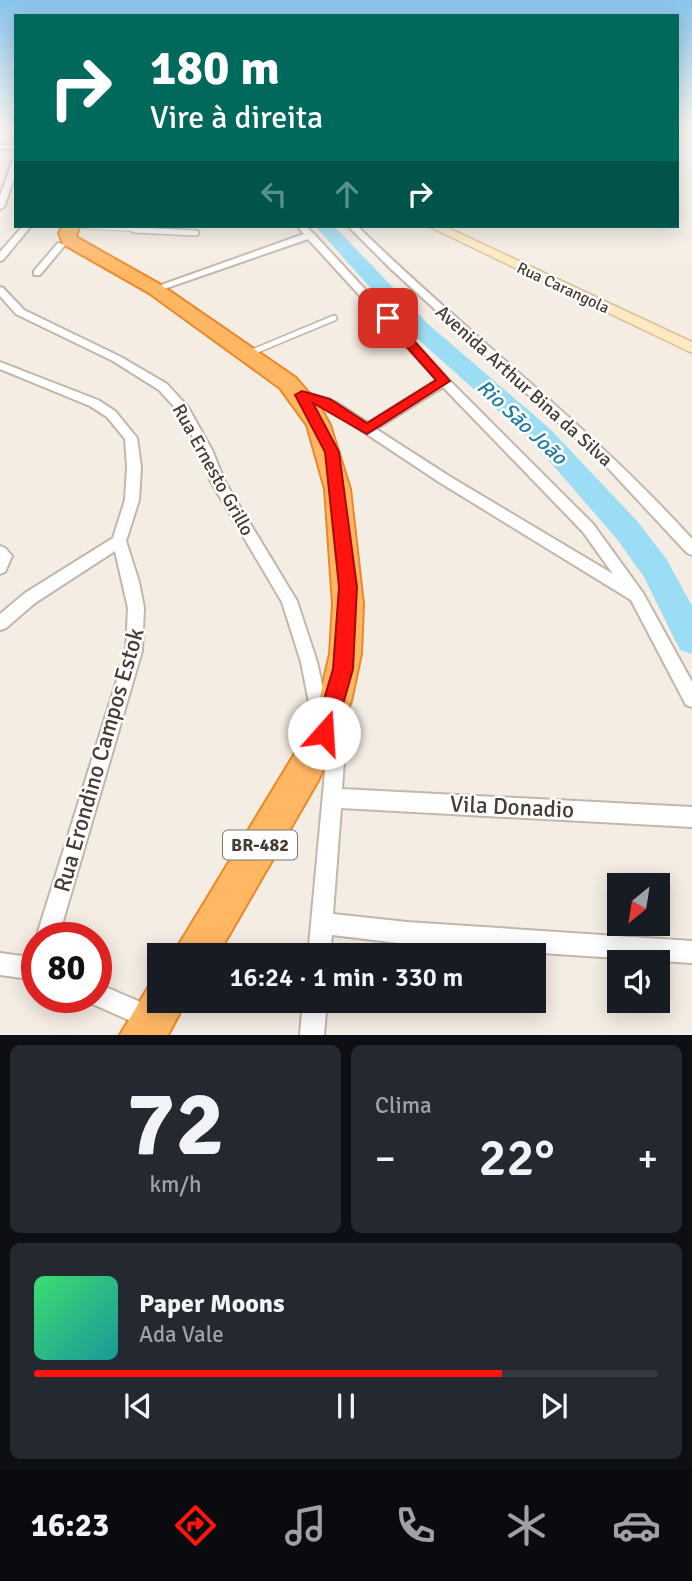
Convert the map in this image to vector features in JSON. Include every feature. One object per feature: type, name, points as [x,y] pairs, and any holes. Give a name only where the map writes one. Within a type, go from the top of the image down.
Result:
[{"type":"highway","points":[[55,228],[50,235],[61,245]]},
{"type":"highway","name":"BR-482","points":[[70,228],[67,233],[69,240],[100,255],[155,289],[249,353],[302,395],[332,452],[348,587],[343,669],[324,733],[201,943]]},
{"type":"highway","name":"BR-482","points":[[61,245],[100,255]]},
{"type":"street","points":[[3,207],[12,175]]},
{"type":"street","points":[[0,258],[25,228]]},
{"type":"street","name":"Avenida Arthur Bina da Silva","points":[[354,228],[611,465],[666,518],[692,549]]},
{"type":"street","name":"Rua Carangola","points":[[438,228],[692,348]]},
{"type":"street","points":[[155,289],[306,230],[444,381],[588,528],[638,597],[692,699]]},
{"type":"street","points":[[37,273],[61,245]]},
{"type":"street","name":"Rua Ernesto Grillo","points":[[0,290],[20,312],[117,359],[163,387],[184,410],[206,450],[218,482],[289,601],[309,662],[324,733],[335,761],[320,943]]},
{"type":"street","points":[[0,365],[94,402],[123,425],[131,438],[134,467],[132,500],[119,541],[30,598],[0,623]]},
{"type":"street","points":[[367,429],[444,381]]},
{"type":"street","points":[[302,395],[326,402],[638,597]]},
{"type":"street","name":"Rua Erondino Campos Estok","points":[[52,922],[134,651],[139,620],[134,586],[119,541]]},
{"type":"street","points":[[0,552],[5,562],[0,568]]},
{"type":"street","name":"Vila Donadio","points":[[332,798],[692,817]]},
{"type":"street","points":[[321,923],[407,933],[692,952]]},
{"type":"street","points":[[0,964],[21,967]]},
{"type":"street","points":[[112,1001],[153,1018]]},
{"type":"street","points":[[312,1035],[314,1013]]},
{"type":"lane","points":[[107,228],[196,233]]},
{"type":"lane","points":[[249,353],[334,318]]},
{"type":"waterway","name":"Rio São João","points":[[326,228],[420,329],[541,435],[627,530],[656,569],[692,639]]},
{"type":"route","points":[[324,733],[336,701],[343,669],[348,587],[344,533],[332,452],[317,418],[302,395],[326,402],[367,429],[444,381],[388,318]]}]
